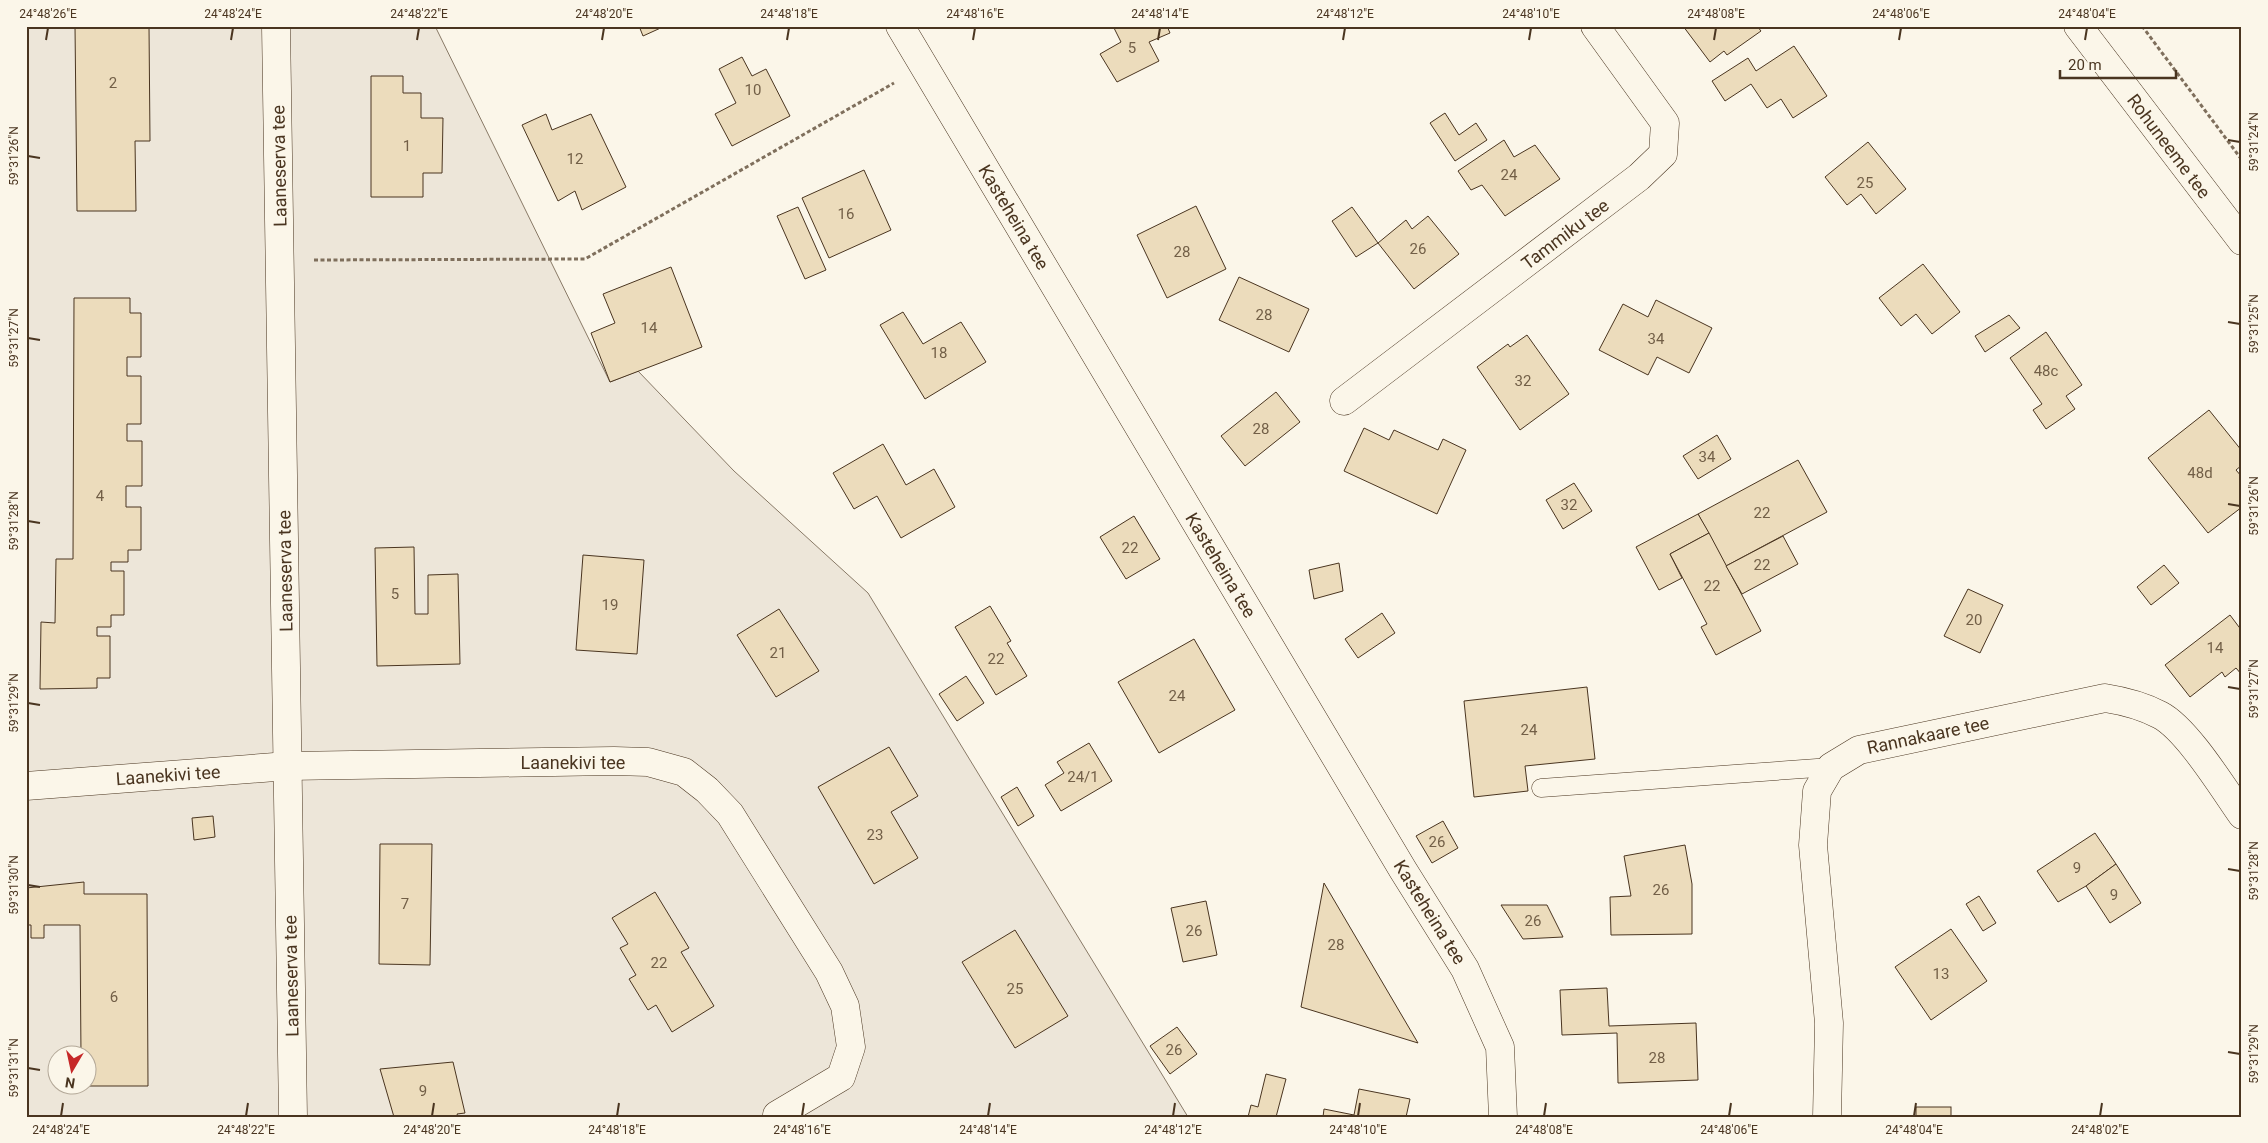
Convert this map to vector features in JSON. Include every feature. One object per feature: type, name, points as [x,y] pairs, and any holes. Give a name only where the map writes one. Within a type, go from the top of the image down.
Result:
[{"type":"street","name":"Laaneserva tee","points":[[276,26],[292,1117]]},
{"type":"street","name":"Kasteheina tee","points":[[900,26],[1393,853],[1465,969],[1500,1046],[1503,1117]]},
{"type":"street","name":"Tammiku tee","points":[[1344,401],[1639,178],[1662,154],[1665,123],[1595,26]]},
{"type":"street","name":"Rohuneeme tee","points":[[2078,26],[2242,242]]},
{"type":"street","name":"Rannakaare tee","points":[[1827,1117],[1829,1023],[1813,844],[1817,791],[1831,767],[1859,750],[2105,698],[2128,702],[2161,715],[2181,731],[2242,815]]},
{"type":"street","name":"Laanekivi tee","points":[[26,786],[288,766],[614,761],[648,762],[684,772],[707,790],[730,814],[829,972],[845,1006],[852,1047],[841,1077],[777,1115]]},
{"type":"lane","points":[[1541,788],[1831,767]]},
{"type":"path","points":[[2142,26],[2242,160]]},
{"type":"path","points":[[311,260],[585,259],[924,66]]},
{"type":"shaded area","points":[[26,26],[435,26],[610,382],[638,371],[734,471],[868,593],[1188,1117],[26,1117]]},
{"type":"building","points":[[75,26],[149,26],[150,141],[135,141],[136,211],[77,211]]},
{"type":"building","points":[[639,26],[665,26],[643,36]]},
{"type":"building","points":[[1113,26],[1167,26],[1170,33],[1149,42],[1159,61],[1117,82],[1100,54],[1121,42]]},
{"type":"building","points":[[1683,26],[1757,26],[1761,31],[1727,55],[1724,51],[1710,62]]},
{"type":"building","points":[[1794,46],[1827,96],[1793,118],[1781,99],[1767,108],[1751,84],[1725,101],[1712,81],[1748,58],[1756,71]]},
{"type":"building","points":[[742,57],[752,76],[766,69],[790,116],[732,146],[715,114],[736,103],[719,69]]},
{"type":"building","points":[[371,76],[403,76],[403,93],[421,93],[421,118],[443,118],[442,173],[423,173],[423,197],[371,197]]},
{"type":"building","points":[[1445,113],[1459,135],[1476,123],[1487,140],[1455,161],[1430,123]]},
{"type":"building","points":[[546,114],[552,130],[591,114],[626,187],[582,210],[575,191],[558,201],[522,125]]},
{"type":"building","points":[[1504,140],[1514,157],[1535,145],[1560,179],[1505,216],[1482,185],[1471,190],[1458,171]]},
{"type":"building","points":[[1868,142],[1906,189],[1876,214],[1861,194],[1847,205],[1825,177]]},
{"type":"building","points":[[864,170],[891,230],[829,258],[802,198]]},
{"type":"building","points":[[1196,206],[1226,269],[1167,298],[1137,235]]},
{"type":"building","points":[[798,207],[826,270],[805,279],[777,216]]},
{"type":"building","points":[[1352,207],[1378,243],[1356,257],[1332,221]]},
{"type":"building","points":[[1428,216],[1459,254],[1414,289],[1378,243],[1406,220],[1412,229]]},
{"type":"building","points":[[1923,264],[1960,312],[1932,334],[1916,314],[1901,326],[1879,298]]},
{"type":"building","points":[[671,267],[702,347],[610,382],[591,333],[615,323],[603,294]]},
{"type":"building","points":[[1239,277],[1309,309],[1289,352],[1219,320]]},
{"type":"building","points":[[74,298],[130,298],[130,313],[141,313],[141,357],[127,357],[127,376],[141,376],[141,424],[127,424],[127,441],[142,441],[142,486],[126,486],[126,507],[141,507],[141,550],[128,550],[128,562],[111,562],[111,571],[124,571],[124,615],[111,615],[111,627],[97,627],[97,636],[110,636],[110,678],[97,678],[97,688],[40,689],[41,622],[55,623],[56,559],[73,559]]},
{"type":"building","points":[[1656,300],[1712,328],[1689,373],[1657,357],[1648,375],[1599,350],[1623,304],[1648,317]]},
{"type":"building","points":[[903,312],[923,344],[961,322],[986,362],[925,399],[880,325]]},
{"type":"building","points":[[2009,315],[2020,328],[1985,352],[1975,336]]},
{"type":"building","points":[[2046,332],[2082,385],[2066,396],[2075,409],[2046,429],[2033,410],[2042,404],[2010,358]]},
{"type":"building","points":[[1527,335],[1569,394],[1520,430],[1477,367],[1508,344],[1510,347]]},
{"type":"building","points":[[1276,392],[1300,422],[1245,466],[1221,436]]},
{"type":"building","points":[[2209,410],[2242,451],[2242,465],[2236,470],[2242,477],[2242,507],[2208,533],[2148,458]]},
{"type":"building","points":[[1364,428],[1389,440],[1394,430],[1438,450],[1443,439],[1466,450],[1437,514],[1344,471]]},
{"type":"building","points":[[1717,435],[1731,459],[1698,479],[1683,456]]},
{"type":"building","points":[[883,444],[906,485],[934,469],[955,507],[901,538],[877,496],[854,509],[833,473]]},
{"type":"building","points":[[1798,460],[1827,512],[1726,566],[1698,514]]},
{"type":"building","points":[[1574,483],[1592,511],[1563,529],[1546,500]]},
{"type":"building","points":[[1698,514],[1709,533],[1670,554],[1682,578],[1659,590],[1636,547]]},
{"type":"building","points":[[1134,516],[1160,559],[1126,579],[1100,537]]},
{"type":"building","points":[[1709,533],[1761,631],[1716,655],[1701,627],[1707,624],[1670,554]]},
{"type":"building","points":[[1783,536],[1798,564],[1742,594],[1726,566]]},
{"type":"building","points":[[414,547],[415,614],[428,614],[428,575],[458,574],[460,664],[377,666],[375,548]]},
{"type":"building","points":[[583,555],[644,560],[637,654],[576,650]]},
{"type":"building","points":[[1339,563],[1343,591],[1314,599],[1309,570]]},
{"type":"building","points":[[2164,565],[2179,583],[2151,605],[2137,587]]},
{"type":"building","points":[[1968,589],[2003,605],[1980,653],[1944,636]]},
{"type":"building","points":[[990,606],[1011,641],[1007,643],[1027,676],[996,695],[955,627]]},
{"type":"building","points":[[779,609],[819,671],[776,697],[737,635]]},
{"type":"building","points":[[1382,613],[1395,633],[1358,658],[1345,639]]},
{"type":"building","points":[[2230,615],[2242,631],[2242,675],[2236,668],[2225,677],[2222,672],[2190,697],[2165,665]]},
{"type":"building","points":[[1194,639],[1235,710],[1159,753],[1118,682]]},
{"type":"building","points":[[966,676],[984,703],[957,721],[939,694]]},
{"type":"building","points":[[1587,687],[1595,759],[1525,766],[1528,791],[1474,797],[1464,701]]},
{"type":"building","points":[[1089,743],[1112,781],[1061,811],[1045,785],[1064,773],[1057,762]]},
{"type":"building","points":[[889,747],[918,796],[891,812],[918,858],[874,884],[818,787]]},
{"type":"building","points":[[1017,787],[1034,816],[1018,826],[1001,797]]},
{"type":"building","points":[[213,816],[215,837],[194,840],[192,818]]},
{"type":"building","points":[[1443,821],[1458,848],[1432,863],[1416,836]]},
{"type":"building","points":[[2095,833],[2116,864],[2086,886],[2058,902],[2037,871]]},
{"type":"building","points":[[380,844],[432,844],[430,965],[379,964]]},
{"type":"building","points":[[1685,845],[1692,884],[1692,934],[1611,935],[1610,897],[1631,896],[1624,856]]},
{"type":"building","points":[[2116,864],[2141,903],[2110,923],[2086,886]]},
{"type":"building","points":[[84,882],[84,894],[147,894],[148,1086],[98,1086],[98,1046],[81,1046],[80,925],[44,925],[44,938],[31,938],[31,925],[26,925],[26,888]]},
{"type":"building","points":[[1324,883],[1418,1043],[1301,1007]]},
{"type":"building","points":[[655,892],[689,948],[681,952],[714,1006],[672,1032],[656,1005],[648,1010],[629,979],[636,975],[620,948],[628,944],[612,918]]},
{"type":"building","points":[[1979,896],[1996,923],[1983,931],[1966,904]]},
{"type":"building","points":[[1206,901],[1217,955],[1183,962],[1171,908]]},
{"type":"building","points":[[1501,905],[1547,905],[1563,937],[1523,939]]},
{"type":"building","points":[[1951,929],[1987,981],[1931,1020],[1895,967]]},
{"type":"building","points":[[1015,930],[1068,1016],[1015,1048],[962,962]]},
{"type":"building","points":[[1607,988],[1609,1026],[1696,1023],[1698,1080],[1618,1083],[1617,1033],[1562,1035],[1560,990]]},
{"type":"building","points":[[1177,1027],[1197,1054],[1170,1074],[1150,1046]]},
{"type":"building","points":[[453,1062],[465,1113],[457,1114],[458,1117],[394,1117],[380,1069]]},
{"type":"building","points":[[1266,1074],[1286,1079],[1276,1117],[1248,1117],[1251,1105],[1258,1107]]},
{"type":"building","points":[[1359,1089],[1410,1099],[1406,1117],[1323,1117],[1324,1109],[1354,1115]]},
{"type":"building","points":[[1916,1107],[1951,1107],[1951,1117],[1916,1117]]}]
